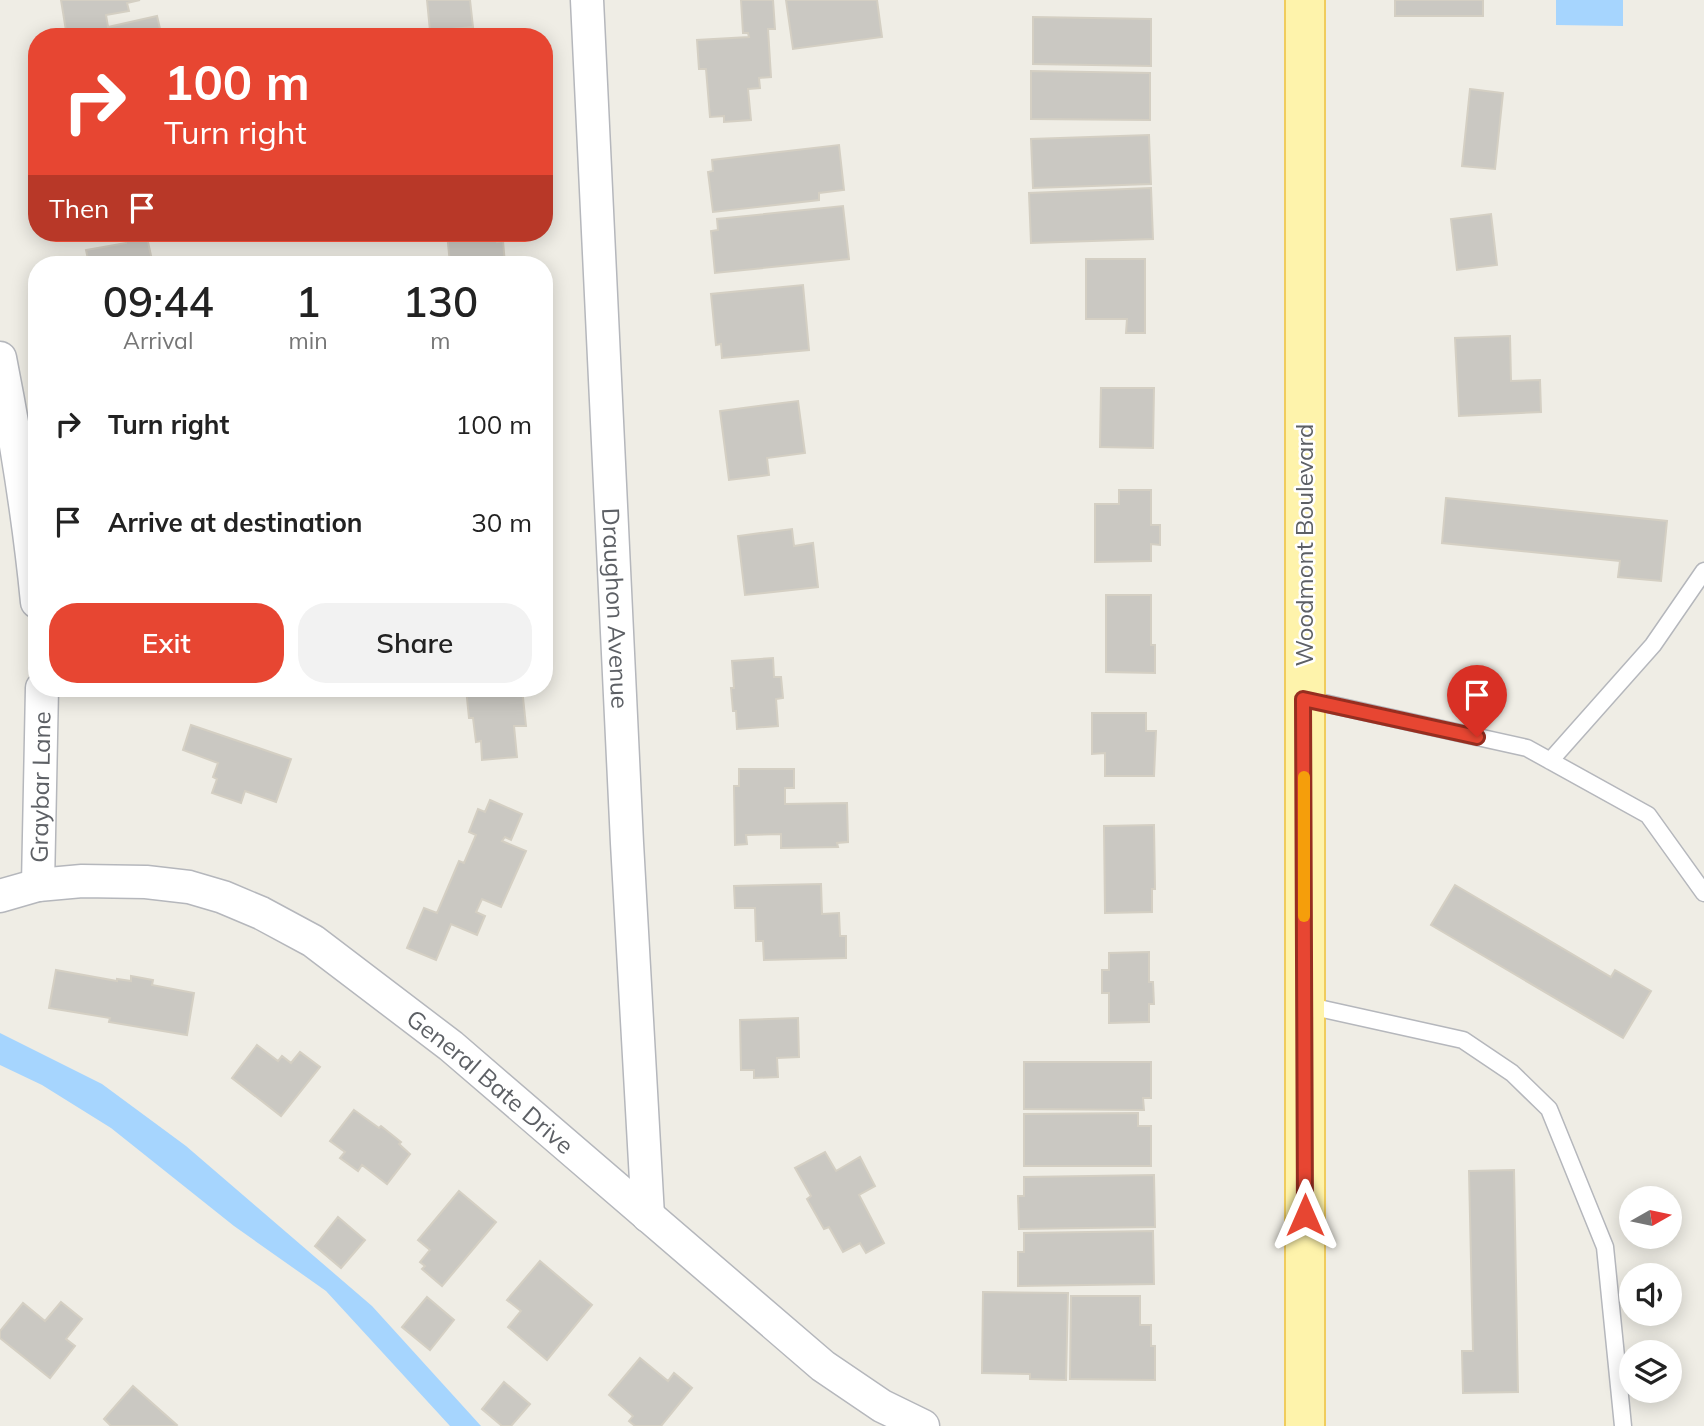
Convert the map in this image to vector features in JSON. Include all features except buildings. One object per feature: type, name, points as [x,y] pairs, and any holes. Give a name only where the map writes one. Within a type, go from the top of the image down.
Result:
[{"type":"main road","name":"Woodmont Boulevard","points":[[1305,0],[1305,1426]]},
{"type":"street","name":"Draughon Avenue","points":[[587,0],[626,829],[648,1216]]},
{"type":"street","points":[[0,358],[28,519]]},
{"type":"street","name":"Graybar Lane","points":[[37,885],[42,697]]},
{"type":"street","name":"General Bate Drive","points":[[0,895],[37,885],[82,881],[146,882],[189,887],[223,897],[261,913],[313,941],[452,1046],[823,1366],[882,1406],[923,1426]]},
{"type":"lane","points":[[1549,761],[1653,645],[1704,571]]},
{"type":"lane","points":[[1303,699],[1527,748],[1648,815],[1704,893]]},
{"type":"lane","points":[[1304,1005],[1463,1040],[1512,1073],[1549,1109],[1605,1247],[1623,1426]]},
{"type":"water","points":[[1556,0],[1623,0],[1623,26],[1556,25]]},
{"type":"water","points":[[0,1033],[102,1084],[186,1146],[372,1306],[481,1426],[450,1426],[326,1291],[234,1226],[111,1128],[42,1085],[0,1065]]},
{"type":"slow traffic","points":[[1304,777],[1304,916]]},
{"type":"route","points":[[1305,1215],[1303,699],[1477,737]]}]
